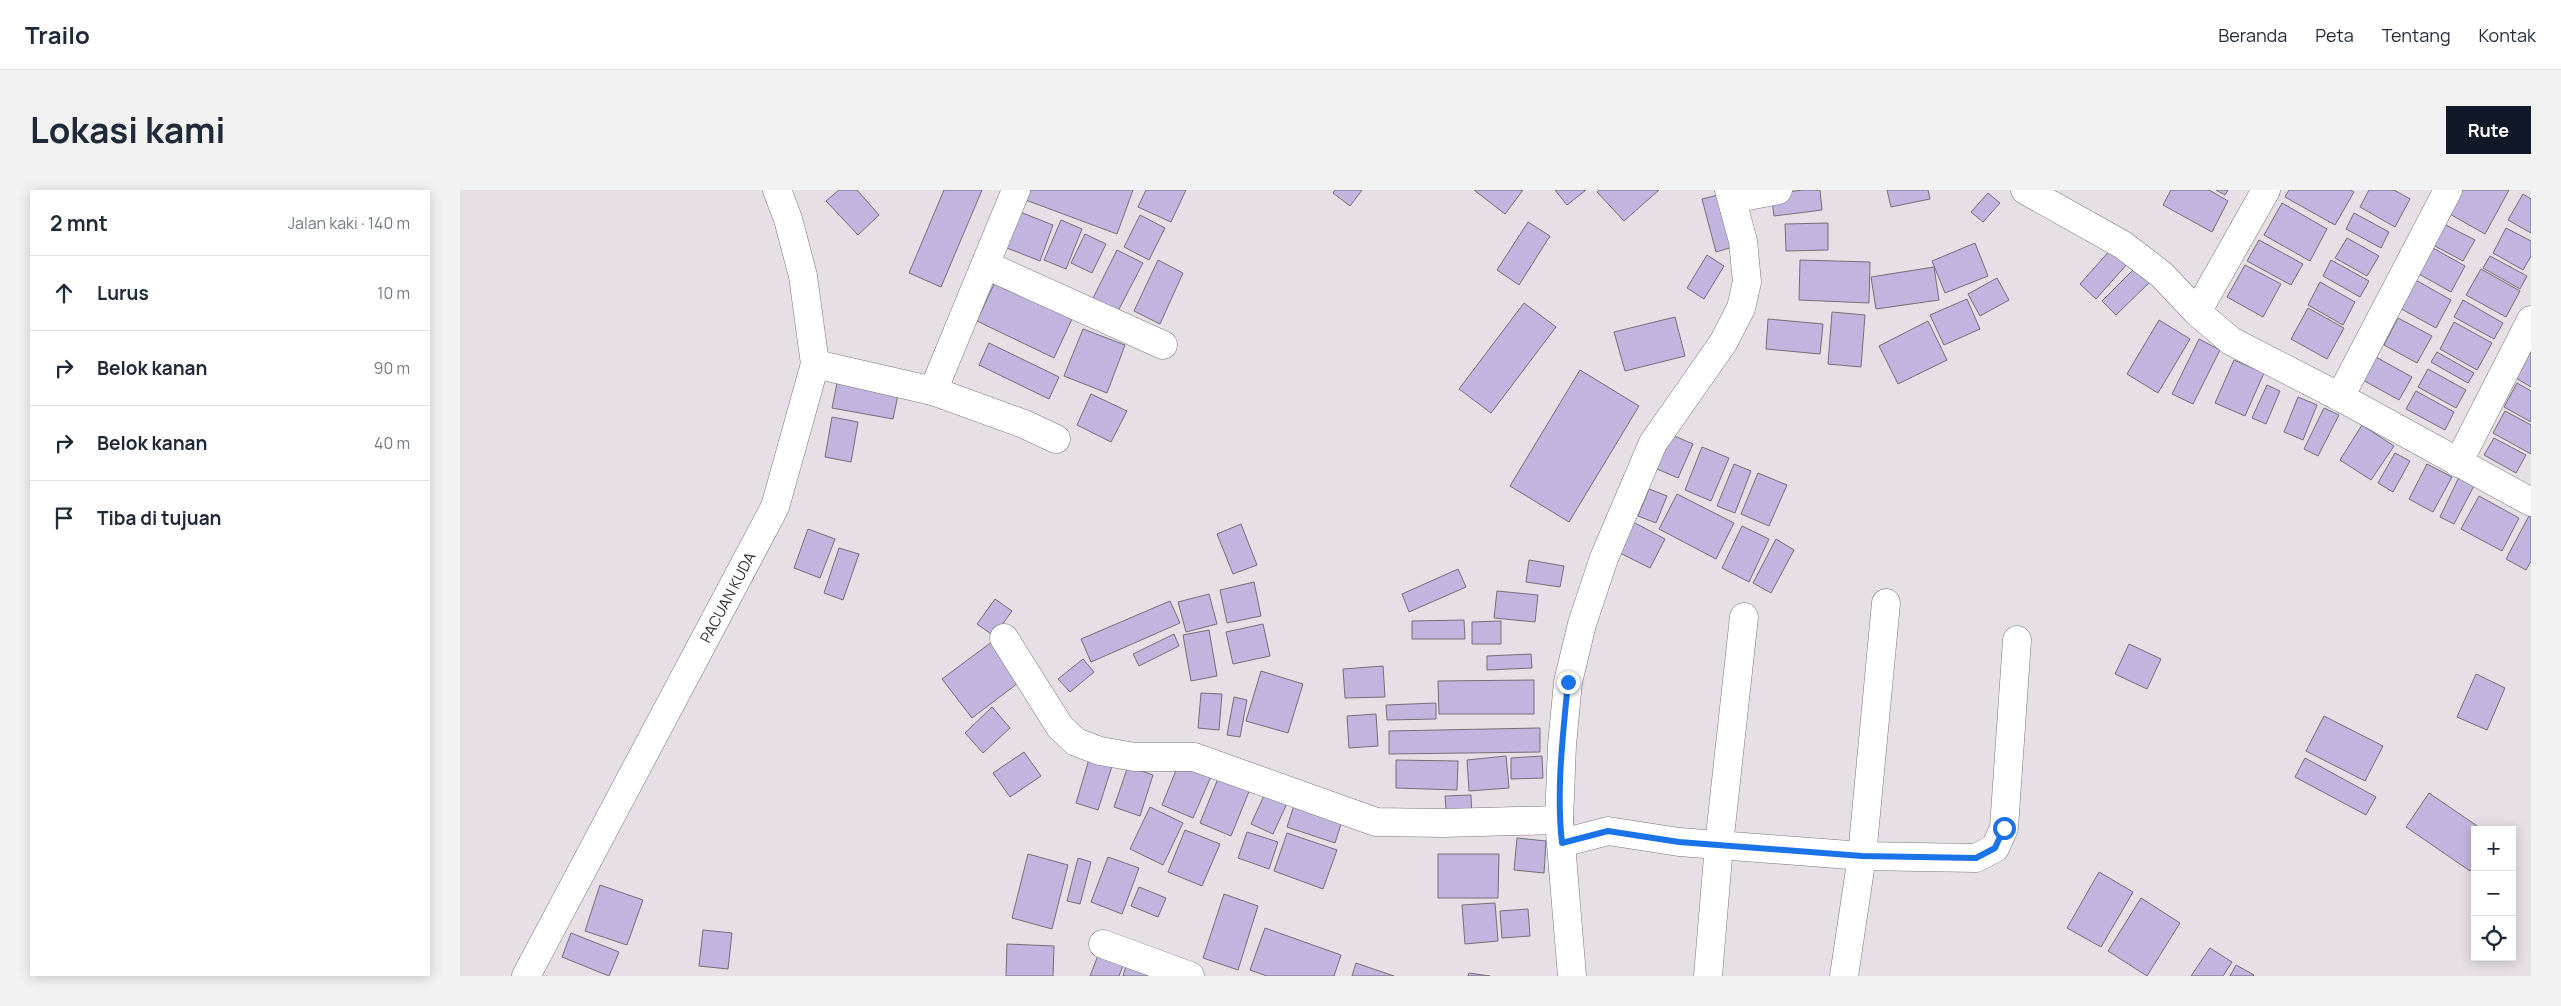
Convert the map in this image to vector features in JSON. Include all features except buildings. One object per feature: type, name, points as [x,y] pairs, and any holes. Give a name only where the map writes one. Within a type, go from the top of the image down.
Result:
[{"type":"street","name":"PACUAN KUDA","points":[[526,976],[775,507],[815,364],[802,276],[788,220],[777,190]]},
{"type":"street","points":[[933,391],[1016,190]]},
{"type":"street","points":[[1572,976],[1561,832],[1562,745],[1568,682],[1582,624],[1604,558],[1652,443],[1723,343],[1741,308],[1747,282],[1743,240],[1731,195],[1778,190]]},
{"type":"street","points":[[2025,190],[2123,245],[2162,276],[2197,312],[2231,341],[2340,397],[2531,502]]},
{"type":"street","points":[[2197,312],[2266,190]]},
{"type":"street","points":[[2340,397],[2448,190]]},
{"type":"street","points":[[986,265],[1163,345]]},
{"type":"street","points":[[2458,463],[2531,320]]},
{"type":"street","points":[[815,364],[933,391],[1024,424],[1056,439]]},
{"type":"street","points":[[1844,976],[1862,856],[1886,603]]},
{"type":"street","points":[[1708,976],[1719,845],[1744,617]]},
{"type":"street","points":[[1004,638],[1060,727],[1076,742],[1100,751],[1134,757],[1194,757],[1376,822],[1443,823],[1561,832],[1608,831],[1679,842],[1862,856],[1976,858],[1995,848],[2004,828],[2017,640]]},
{"type":"street","points":[[1103,944],[1190,976]]},
{"type":"route","points":[[1568,682],[1562,745],[1560,820],[1562,843],[1608,831],[1640,834],[1679,842],[1862,856],[1976,858],[1995,848],[2004,828]]}]
